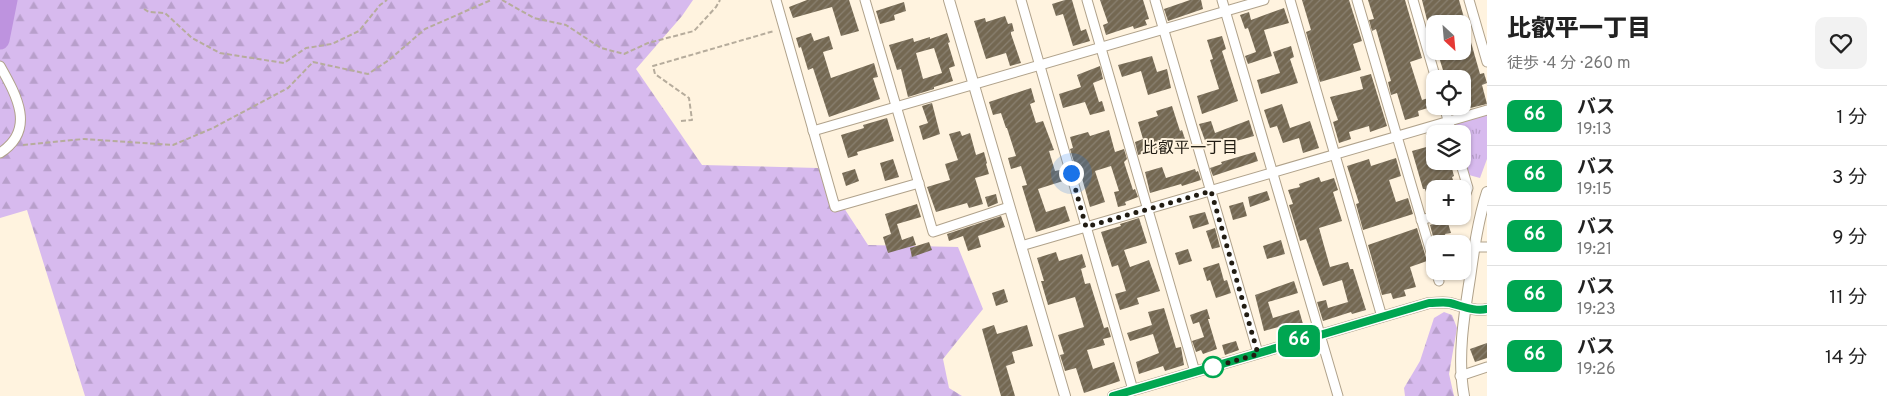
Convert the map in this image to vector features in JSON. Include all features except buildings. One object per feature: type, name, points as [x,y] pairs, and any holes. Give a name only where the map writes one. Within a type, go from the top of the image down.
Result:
[{"type":"street","points":[[776,0],[835,207],[919,183]]},
{"type":"street","points":[[865,0],[933,232],[1009,207]]},
{"type":"street","points":[[949,0],[1065,396]]},
{"type":"street","points":[[1021,0],[1133,390]]},
{"type":"street","points":[[1087,0],[1195,372]]},
{"type":"street","points":[[1155,0],[1258,354]]},
{"type":"street","points":[[1222,0],[1338,396]]},
{"type":"street","points":[[813,131],[1264,0]]},
{"type":"street","points":[[1290,0],[1382,317]]},
{"type":"street","points":[[1357,0],[1426,235]]},
{"type":"street","points":[[1413,0],[1433,70]]},
{"type":"street","points":[[1469,0],[1487,62]]},
{"type":"street","points":[[0,66],[14,94],[19,108],[20,119],[19,133],[10,146],[0,153]]},
{"type":"street","points":[[1021,246],[1487,110]]},
{"type":"street","points":[[1447,115],[1450,125]]},
{"type":"street","points":[[1464,396],[1460,376],[1466,308],[1474,248],[1487,192]]},
{"type":"street","points":[[1422,220],[1426,219]]},
{"type":"street","points":[[1474,248],[1487,247]]},
{"type":"street","points":[[1113,396],[1429,303],[1449,303],[1483,310],[1487,308]]},
{"type":"street","points":[[1460,376],[1487,367]]},
{"type":"path","points":[[144,9],[149,12],[165,12],[192,38],[220,53],[284,63],[306,48],[332,44],[359,32],[380,5],[387,0]]},
{"type":"path","points":[[10,146],[84,139],[173,145],[213,128],[288,88],[313,62],[368,74],[389,60],[424,29],[491,0]]},
{"type":"path","points":[[502,0],[534,18],[566,25],[601,48],[624,54],[648,43],[694,31],[720,0]]},
{"type":"path","points":[[681,122],[692,120],[689,98],[655,74],[653,66],[784,29]]},
{"type":"green space","points":[[0,0],[693,0],[682,16],[636,69],[702,165],[818,168],[868,245],[958,247],[983,309],[943,359],[949,388],[962,396],[85,396],[27,210],[0,218]]},
{"type":"green space","points":[[1487,114],[1487,159],[1480,178],[1469,175],[1468,170],[1471,170],[1471,125],[1454,125]]},
{"type":"green space","points":[[1444,312],[1452,315],[1457,328],[1449,374],[1454,396],[1405,396],[1404,388],[1420,361],[1434,318]]},
{"type":"waterway","points":[[0,40],[8,0]]},
{"type":"bus line","name":"66","points":[[1113,396],[1429,303],[1449,303],[1466,308],[1487,309]]},
{"type":"district","name":"比叡平一丁目","points":[[1190,149]]},
{"type":"route","points":[[1071,173],[1086,227],[1211,191],[1258,354],[1213,367]]}]
